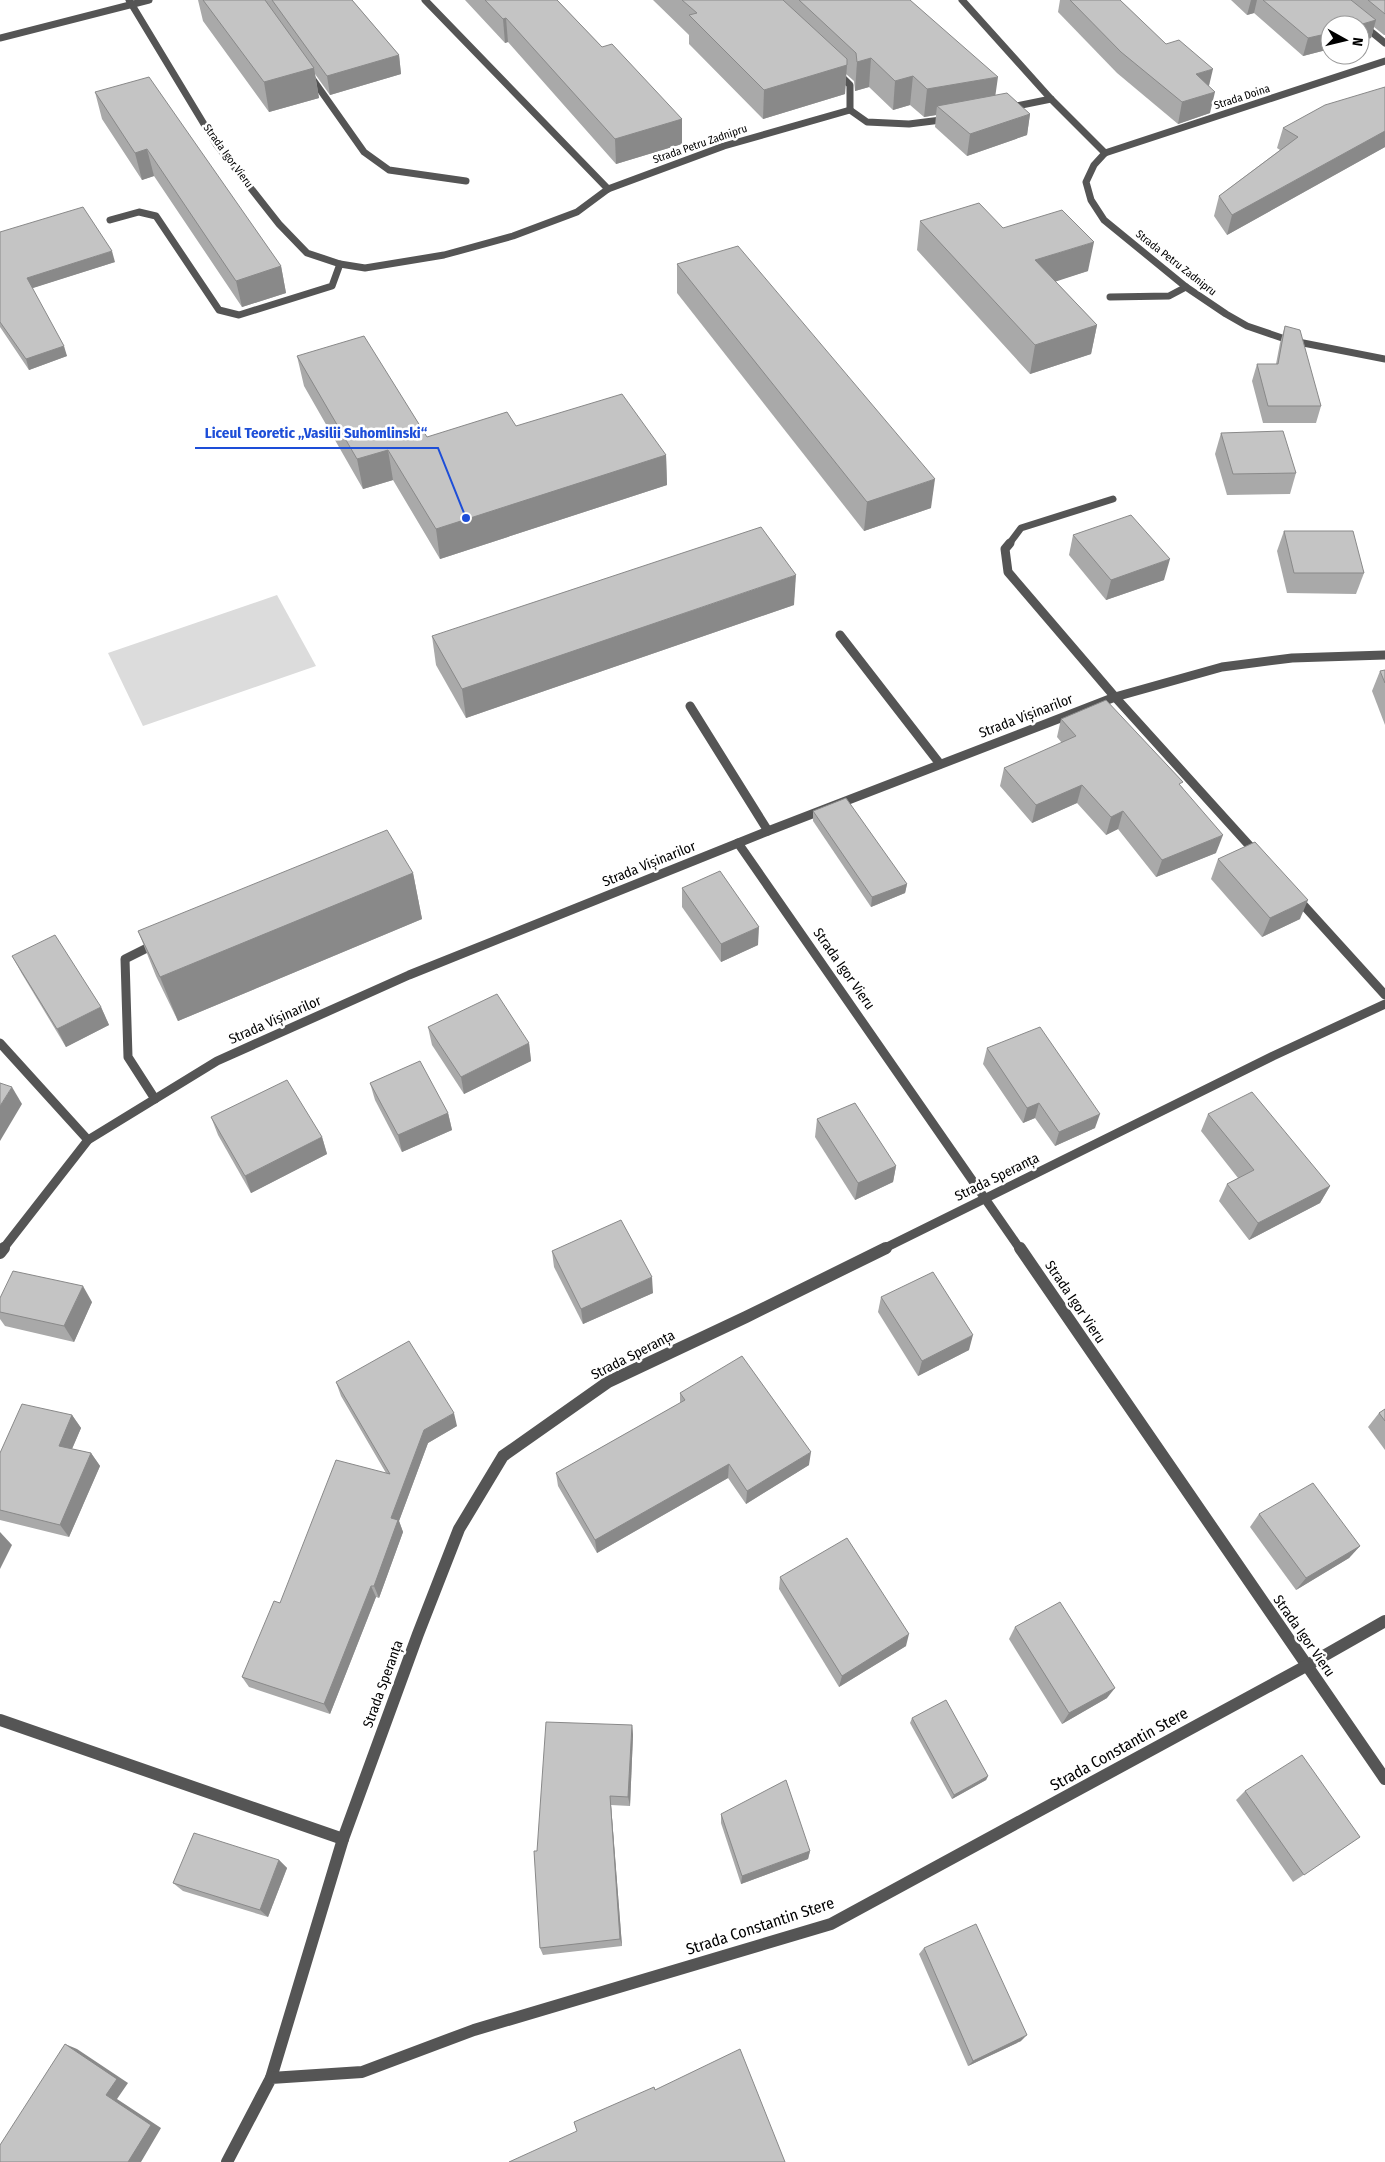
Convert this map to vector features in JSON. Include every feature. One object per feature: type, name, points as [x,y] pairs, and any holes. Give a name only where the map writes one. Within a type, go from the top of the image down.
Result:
[{"type":"street","points":[[0,38],[131,2],[149,0]]},
{"type":"street","points":[[425,0],[608,189]]},
{"type":"street","points":[[962,0],[1051,99],[1105,153]]},
{"type":"street","name":"Strada Igor Vieru","points":[[131,2],[216,144],[279,224],[307,253],[340,264],[365,268]]},
{"type":"street","points":[[1370,30],[1385,43]]},
{"type":"street","name":"Strada Doina","points":[[1105,153],[1385,60]]},
{"type":"street","points":[[828,65],[850,85],[850,110],[867,122],[909,124],[953,118]]},
{"type":"street","points":[[307,70],[364,152],[389,170],[466,182]]},
{"type":"street","points":[[997,110],[1051,99]]},
{"type":"street","name":"Strada Petru Zadnipru","points":[[365,268],[444,255],[513,236],[577,212],[608,189],[724,146],[850,110]]},
{"type":"street","name":"Strada Petru Zadnipru","points":[[1105,153],[1094,166],[1086,182],[1091,200],[1104,220],[1186,287],[1247,326],[1288,340],[1385,359]]},
{"type":"street","points":[[110,220],[139,212],[156,216],[219,310],[239,315],[332,286],[340,264]]},
{"type":"street","points":[[1110,297],[1169,296],[1186,287]]},
{"type":"street","points":[[1113,499],[1021,528],[1006,549],[1008,572],[1115,696],[1266,864]]},
{"type":"street","points":[[840,635],[940,764]]},
{"type":"street","name":"Strada Vișinarilor","points":[[0,1253],[88,1140],[217,1061],[409,975],[768,831],[1115,696],[1222,667],[1292,658],[1385,655]]},
{"type":"street","points":[[690,706],[768,831]]},
{"type":"street","name":"Strada Igor Vieru","points":[[738,843],[986,1199],[1385,1780]]},
{"type":"street","points":[[1293,893],[1385,995]]},
{"type":"street","points":[[155,1099],[128,1057],[125,959],[168,937]]},
{"type":"street","name":"Strada Speranța","points":[[271,2078],[343,1839],[418,1634],[459,1530],[503,1456],[608,1382],[746,1317],[1272,1056],[1385,1004]]},
{"type":"street","points":[[0,1043],[88,1140]]},
{"type":"street","name":"Strada Constantin Stere","points":[[271,2078],[362,2072],[474,2030],[832,1924],[1306,1666],[1385,1621]]},
{"type":"street","points":[[0,1720],[343,1839]]},
{"type":"street","points":[[227,2162],[271,2078]]},
{"type":"shaded area","points":[[277,595],[316,666],[143,726],[108,653]]},
{"type":"building","points":[[203,0],[265,0],[314,68],[264,82]]},
{"type":"building","points":[[272,0],[352,0],[399,55],[327,76]]},
{"type":"building","points":[[485,0],[557,0],[602,47],[612,44],[682,119],[615,139],[506,18],[503,19]]},
{"type":"building","points":[[682,0],[783,0],[847,59],[847,65],[764,90],[689,15],[697,13]]},
{"type":"building","points":[[799,0],[910,0],[998,77],[927,89],[913,76],[895,81],[871,58],[857,62],[856,53]]},
{"type":"building","points":[[1070,0],[1120,0],[1166,44],[1179,40],[1213,69],[1196,74],[1215,92],[1182,102],[1121,52]]},
{"type":"building","points":[[1263,0],[1351,0],[1370,15],[1320,15],[1320,35],[1308,38]]},
{"type":"building","points":[[1368,0],[1385,0],[1385,14]]},
{"type":"building","points":[[1370,15],[1376,20],[1370,22]]},
{"type":"building","points":[[149,77],[281,266],[236,281],[147,149],[135,153],[95,92]]},
{"type":"building","points":[[1385,87],[1385,131],[1232,215],[1219,196],[1298,137],[1283,128],[1325,105]]},
{"type":"building","points":[[1007,93],[1030,114],[970,134],[937,106]]},
{"type":"building","points":[[979,203],[1003,228],[1062,210],[1094,242],[1035,260],[1097,325],[1035,345],[920,221]]},
{"type":"building","points":[[83,207],[112,251],[27,278],[64,346],[26,359],[0,322],[0,232]]},
{"type":"building","points":[[738,246],[935,479],[867,502],[677,264]]},
{"type":"building","points":[[1285,326],[1300,330],[1321,406],[1268,406],[1257,364],[1278,364]]},
{"type":"building","points":[[364,336],[427,437],[507,412],[516,426],[622,394],[666,455],[436,529],[388,450],[357,459],[297,356]]},
{"type":"building","points":[[1283,431],[1296,473],[1233,474],[1221,433]]},
{"type":"building","points":[[1131,515],[1170,559],[1111,580],[1073,535]]},
{"type":"building","points":[[761,527],[796,575],[462,689],[432,636]]},
{"type":"building","points":[[1284,531],[1353,531],[1364,573],[1294,573]]},
{"type":"building","points":[[1385,670],[1385,683],[1380,671]]},
{"type":"building","points":[[1106,700],[1183,782],[1179,784],[1223,835],[1162,860],[1123,811],[1111,817],[1082,785],[1036,805],[1004,768],[1076,736],[1061,719]]},
{"type":"building","points":[[846,798],[907,884],[872,897],[813,811]]},
{"type":"building","points":[[387,830],[413,873],[160,977],[138,931]]},
{"type":"building","points":[[1255,842],[1308,900],[1270,918],[1218,859]]},
{"type":"building","points":[[720,871],[759,927],[721,944],[682,888]]},
{"type":"building","points":[[55,935],[101,1007],[57,1029],[12,956]]},
{"type":"building","points":[[497,994],[529,1043],[461,1077],[428,1027]]},
{"type":"building","points":[[1040,1027],[1100,1114],[1059,1132],[1039,1103],[1027,1108],[987,1048]]},
{"type":"building","points":[[420,1061],[448,1113],[398,1135],[370,1083]]},
{"type":"building","points":[[287,1080],[322,1137],[245,1176],[211,1117]]},
{"type":"building","points":[[0,1083],[12,1087],[0,1106]]},
{"type":"building","points":[[1252,1092],[1330,1186],[1258,1223],[1227,1184],[1254,1170],[1208,1114]]},
{"type":"building","points":[[855,1103],[896,1166],[858,1183],[817,1119]]},
{"type":"building","points":[[621,1220],[652,1277],[581,1309],[552,1251]]},
{"type":"building","points":[[13,1271],[83,1286],[64,1326],[0,1312],[0,1298]]},
{"type":"building","points":[[933,1272],[973,1335],[922,1361],[881,1297]]},
{"type":"building","points":[[409,1341],[454,1413],[424,1430],[391,1518],[398,1520],[374,1586],[371,1586],[324,1704],[242,1677],[274,1601],[280,1603],[336,1460],[390,1474],[336,1382]]},
{"type":"building","points":[[742,1356],[811,1452],[747,1491],[729,1464],[595,1540],[556,1473],[685,1400],[680,1393]]},
{"type":"building","points":[[22,1404],[72,1415],[59,1446],[91,1453],[60,1525],[0,1510],[0,1453]]},
{"type":"building","points":[[1385,1409],[1385,1421],[1379,1413]]},
{"type":"building","points":[[1313,1483],[1360,1546],[1306,1578],[1259,1514]]},
{"type":"building","points":[[847,1538],[909,1634],[842,1676],[780,1577]]},
{"type":"building","points":[[1060,1602],[1115,1688],[1069,1713],[1015,1627]]},
{"type":"building","points":[[946,1700],[988,1776],[954,1795],[912,1718]]},
{"type":"building","points":[[546,1722],[632,1725],[628,1797],[610,1796],[620,1939],[540,1948],[534,1851],[537,1851]]},
{"type":"building","points":[[1302,1755],[1360,1837],[1304,1875],[1245,1791]]},
{"type":"building","points":[[786,1780],[810,1851],[742,1876],[721,1814]]},
{"type":"building","points":[[194,1833],[279,1860],[260,1910],[173,1883]]},
{"type":"building","points":[[976,1924],[1027,2035],[973,2061],[924,1948]]},
{"type":"building","points":[[65,2044],[117,2079],[106,2095],[151,2125],[128,2162],[0,2162],[0,2145]]},
{"type":"building","points":[[740,2049],[785,2162],[509,2162],[577,2131],[574,2122],[654,2087],[655,2090]]},
{"type":"place","name":"Liceul Teoretic „Vasilii Suhomlinski“","points":[[466,518]]}]
